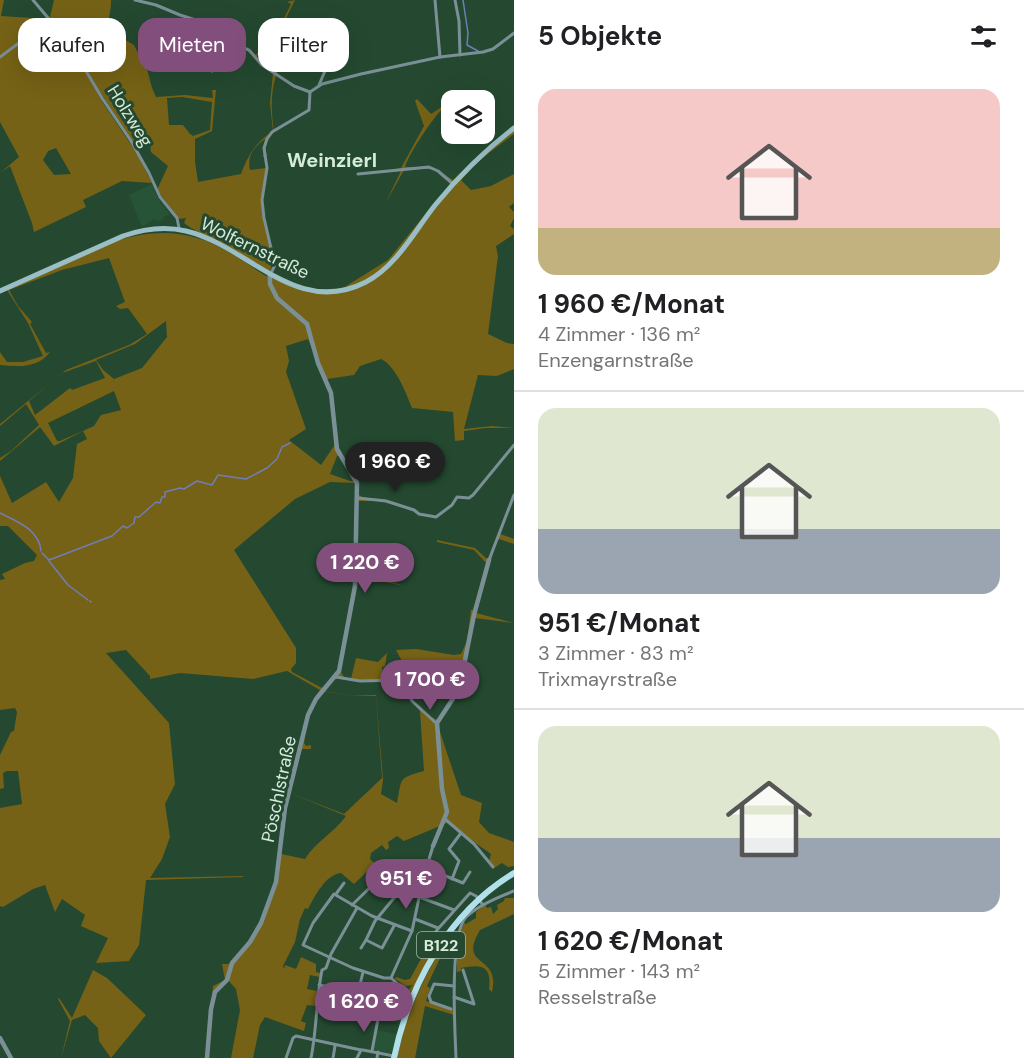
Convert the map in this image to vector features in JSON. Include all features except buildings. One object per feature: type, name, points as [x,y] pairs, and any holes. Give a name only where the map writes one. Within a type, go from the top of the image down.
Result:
[{"type":"main road","name":"Wolfernstraße","points":[[0,291],[123,236],[149,230],[179,230],[199,235],[224,246],[293,286],[315,292],[346,290],[380,273],[394,259],[453,184],[475,161],[514,128]]},
{"type":"main road","name":"B122","points":[[394,1057],[412,997],[442,944],[478,899],[514,873]]},
{"type":"street","points":[[33,0],[47,18]]},
{"type":"street","points":[[135,0],[156,5],[189,18]]},
{"type":"street","points":[[435,0],[440,57]]},
{"type":"street","points":[[455,0],[459,21],[460,55]]},
{"type":"street","points":[[310,92],[319,86],[339,80],[440,57],[493,49],[514,33]]},
{"type":"street","points":[[0,57],[18,44]]},
{"type":"street","points":[[246,49],[266,68],[294,86],[310,92]]},
{"type":"street","name":"Holzweg","points":[[87,72],[131,141],[160,197],[177,218],[179,230]]},
{"type":"street","points":[[319,86],[325,72]]},
{"type":"street","points":[[310,92],[309,110],[272,132],[264,148],[267,168],[262,200],[275,265],[270,274],[270,284],[277,298],[307,324],[316,359],[332,399],[337,449],[357,483],[358,498],[386,501],[414,510],[419,514],[436,517],[452,505],[457,497],[467,498],[473,495],[514,445]]},
{"type":"street","points":[[358,174],[426,167],[438,171],[453,184]]},
{"type":"street","points":[[493,867],[479,849],[446,817],[441,785],[437,723],[454,697],[461,680],[474,615],[489,560],[514,495]]},
{"type":"street","name":"Pöschlstraße","points":[[207,1058],[214,994],[227,980],[231,965],[250,942],[266,913],[278,876],[285,808],[308,715],[319,694],[341,674],[355,586],[355,515],[358,498]]},
{"type":"street","points":[[341,674],[360,681],[403,680],[412,702],[437,723]]},
{"type":"street","points":[[391,978],[412,931],[426,868],[439,829],[446,817]]},
{"type":"street","points":[[452,879],[459,861],[449,849],[461,833]]},
{"type":"street","points":[[426,868],[463,883],[470,872]]},
{"type":"street","points":[[352,905],[387,871]]},
{"type":"street","points":[[344,883],[326,902],[303,945],[363,971],[391,978],[412,997]]},
{"type":"street","points":[[361,948],[377,919],[404,886],[420,892]]},
{"type":"street","points":[[456,1058],[454,986],[459,931],[464,918],[483,905],[514,891]]},
{"type":"street","points":[[428,945],[438,928],[471,892],[483,905]]},
{"type":"street","points":[[336,894],[377,919],[412,931]]},
{"type":"street","points":[[419,897],[454,910]]},
{"type":"street","points":[[311,1058],[315,1041],[322,970],[326,968],[329,958],[357,908]]},
{"type":"street","points":[[415,919],[438,928]]},
{"type":"street","points":[[366,940],[382,948],[394,926]]},
{"type":"street","points":[[454,997],[474,1004],[463,970]]},
{"type":"street","points":[[319,985],[358,993],[363,971]]},
{"type":"street","points":[[451,1009],[431,1002],[429,996],[434,984],[454,986]]},
{"type":"street","points":[[317,1006],[351,1012]]},
{"type":"street","points":[[372,1051],[378,1019]]},
{"type":"street","points":[[286,1058],[294,1036],[394,1057]]},
{"type":"street","points":[[0,1038],[11,1058]]},
{"type":"street","points":[[333,1058],[335,1046]]},
{"type":"street","points":[[357,1058],[361,1050]]},
{"type":"street","points":[[377,1058],[378,1052]]},
{"type":"shaded area","points":[[0,0],[4,0],[1,16],[32,18],[18,18],[18,44],[0,56]]},
{"type":"shaded area","points":[[54,0],[111,0],[110,18],[51,18]]},
{"type":"shaded area","points":[[295,0],[284,18],[291,4],[287,2]]},
{"type":"shaded area","points":[[126,40],[134,45],[138,53],[138,72],[148,72],[156,97],[185,95],[213,98],[212,90],[216,90],[212,131],[195,139],[198,182],[241,174],[253,150],[262,140],[273,131],[270,103],[272,72],[277,72],[272,109],[274,132],[267,143],[267,156],[263,157],[265,139],[254,149],[249,161],[250,170],[266,168],[261,202],[269,252],[273,261],[270,271],[191,228],[184,223],[186,218],[179,219],[157,190],[168,166],[151,152],[150,143],[133,143],[87,72],[126,72]],"holes":[[[182,97],[212,102],[210,130],[193,136],[183,125],[169,125],[167,98]]]},
{"type":"shaded area","points":[[18,45],[18,72],[86,72],[103,103],[138,155],[152,183],[122,181],[83,200],[86,207],[34,232],[10,166],[0,173],[19,157],[0,122],[0,58]],"holes":[[[56,148],[71,174],[54,175],[43,160],[48,151]]]},
{"type":"shaded area","points":[[246,48],[256,55],[258,52],[256,58],[258,63]]},
{"type":"shaded area","points":[[417,99],[431,114],[441,107],[441,111],[424,133],[405,167],[432,167],[453,180],[514,126],[514,134],[481,159],[461,180],[471,190],[491,186],[514,174],[514,203],[509,207],[514,212],[510,226],[514,229],[514,234],[496,246],[498,256],[488,334],[514,344],[514,369],[497,376],[478,375],[464,429],[492,426],[514,428],[464,431],[464,440],[455,441],[453,412],[412,408],[396,374],[381,359],[360,366],[354,375],[327,379],[333,399],[337,444],[341,455],[337,456],[330,474],[350,481],[358,481],[359,495],[364,498],[383,499],[417,510],[381,501],[358,501],[357,576],[385,580],[404,586],[376,580],[357,579],[341,672],[344,677],[351,679],[356,658],[378,662],[387,653],[385,666],[382,667],[383,680],[405,679],[406,669],[396,650],[416,649],[461,654],[467,641],[471,610],[473,610],[486,563],[474,550],[437,542],[437,540],[475,548],[486,558],[490,558],[496,543],[476,613],[514,623],[475,618],[461,684],[438,726],[461,795],[482,803],[479,822],[489,833],[514,842],[514,866],[508,867],[502,863],[494,868],[489,861],[491,854],[447,823],[404,841],[397,836],[388,842],[389,848],[386,850],[382,845],[371,853],[370,859],[375,864],[354,884],[341,873],[325,882],[308,909],[305,908],[300,919],[295,942],[283,966],[284,969],[285,965],[296,969],[301,957],[316,964],[316,972],[320,973],[320,977],[310,975],[307,989],[317,991],[316,1006],[307,1005],[301,1021],[306,1023],[304,1031],[265,1017],[260,1025],[253,1058],[231,1058],[240,1010],[236,989],[228,980],[217,990],[214,997],[208,1058],[206,1058],[213,986],[225,980],[222,964],[229,964],[253,935],[274,889],[287,796],[308,717],[320,690],[287,671],[253,679],[180,673],[150,679],[150,676],[126,650],[106,653],[169,723],[175,784],[165,804],[170,837],[162,859],[150,878],[243,877],[146,880],[139,945],[129,961],[96,963],[108,938],[81,926],[85,915],[62,899],[55,912],[45,885],[33,889],[3,907],[0,906],[0,808],[22,804],[18,771],[3,773],[4,788],[0,789],[0,755],[11,732],[14,731],[17,712],[15,708],[0,710],[0,580],[5,579],[2,574],[34,561],[37,555],[8,526],[0,526],[0,476],[12,503],[46,482],[59,502],[73,478],[77,444],[87,439],[83,431],[54,446],[40,427],[0,461],[0,458],[39,425],[26,404],[0,426],[0,424],[53,381],[29,401],[35,415],[70,388],[72,390],[105,378],[96,361],[63,373],[129,345],[147,334],[128,308],[120,309],[116,306],[125,302],[109,258],[62,270],[9,290],[18,306],[32,322],[30,324],[46,353],[50,352],[34,364],[0,365],[0,352],[7,362],[23,362],[43,356],[28,323],[7,290],[99,246],[148,234],[173,233],[215,245],[266,276],[273,273],[302,287],[319,290],[343,288],[388,260],[450,184],[440,174],[430,169],[404,170],[385,204],[401,171],[391,172],[391,170],[401,168],[424,126],[415,101]],"holes":[[[166,321],[167,337],[142,368],[114,379],[96,360],[135,344]],[[308,339],[328,388],[333,413],[334,446],[321,465],[289,440],[306,429],[286,372],[289,361],[286,346]],[[114,391],[121,410],[101,415],[94,426],[60,441],[57,441],[48,423]],[[330,482],[356,483],[357,486],[354,521],[355,575],[349,620],[338,672],[322,688],[292,672],[291,669],[296,663],[296,648],[234,550],[295,499]],[[410,677],[459,682],[451,701],[437,720],[413,700],[407,682]],[[339,678],[359,682],[401,681],[410,700],[420,711],[424,771],[410,775],[403,780],[397,803],[381,794],[383,780],[376,695],[348,695],[324,691]],[[322,691],[376,696],[382,778],[344,814],[290,793],[302,749],[311,749],[311,745],[306,746],[304,743],[306,729],[312,709]],[[290,793],[346,816],[305,859],[281,854]]]},
{"type":"shaded area","points":[[152,184],[160,202],[170,214],[159,222],[154,219],[142,227],[129,195]]},
{"type":"shaded area","points":[[514,498],[500,534],[514,539],[514,544],[499,539],[496,543]]},
{"type":"shaded area","points":[[505,898],[514,898],[514,914],[480,930],[474,942],[473,951],[491,971],[492,992],[489,989],[489,975],[484,968],[461,968],[461,971],[457,972],[457,953],[464,923],[476,918],[476,912],[485,905],[487,908],[491,907],[493,914],[498,909],[497,905]]},
{"type":"shaded area","points":[[456,930],[458,933],[446,953],[441,956],[427,986],[430,988],[426,1001],[453,1010],[454,1015],[425,1006],[415,1058],[397,1058],[404,1029],[426,975],[441,949],[443,951]]},
{"type":"shaded area","points":[[428,946],[437,947],[410,994],[408,990],[413,985],[406,986],[395,979],[396,977],[410,979]]},
{"type":"shaded area","points":[[93,970],[107,978],[146,1015],[111,1058],[99,1041],[98,1028],[85,1015],[72,1020],[61,1058],[70,1021],[58,999],[72,1018]]},
{"type":"shaded area","points":[[364,993],[401,1005],[403,1000],[408,1001],[400,1023],[360,1012]]},
{"type":"shaded area","points":[[375,1030],[397,1034],[392,1052],[371,1049]]},
{"type":"waterway","points":[[463,0],[468,33],[467,45],[478,51]]},
{"type":"waterway","points":[[42,553],[49,560],[112,536],[123,526],[127,528],[134,523],[135,517],[139,517],[156,502],[160,503],[162,497],[165,497],[165,492],[184,489],[197,481],[212,485],[218,475],[246,479],[267,468],[277,459],[282,447],[290,443]]},
{"type":"waterway","points":[[0,513],[31,531],[41,551]]},
{"type":"waterway","points":[[49,561],[68,585],[88,600]]},
{"type":"district","name":"Weinzierl","points":[[332,160]]}]
